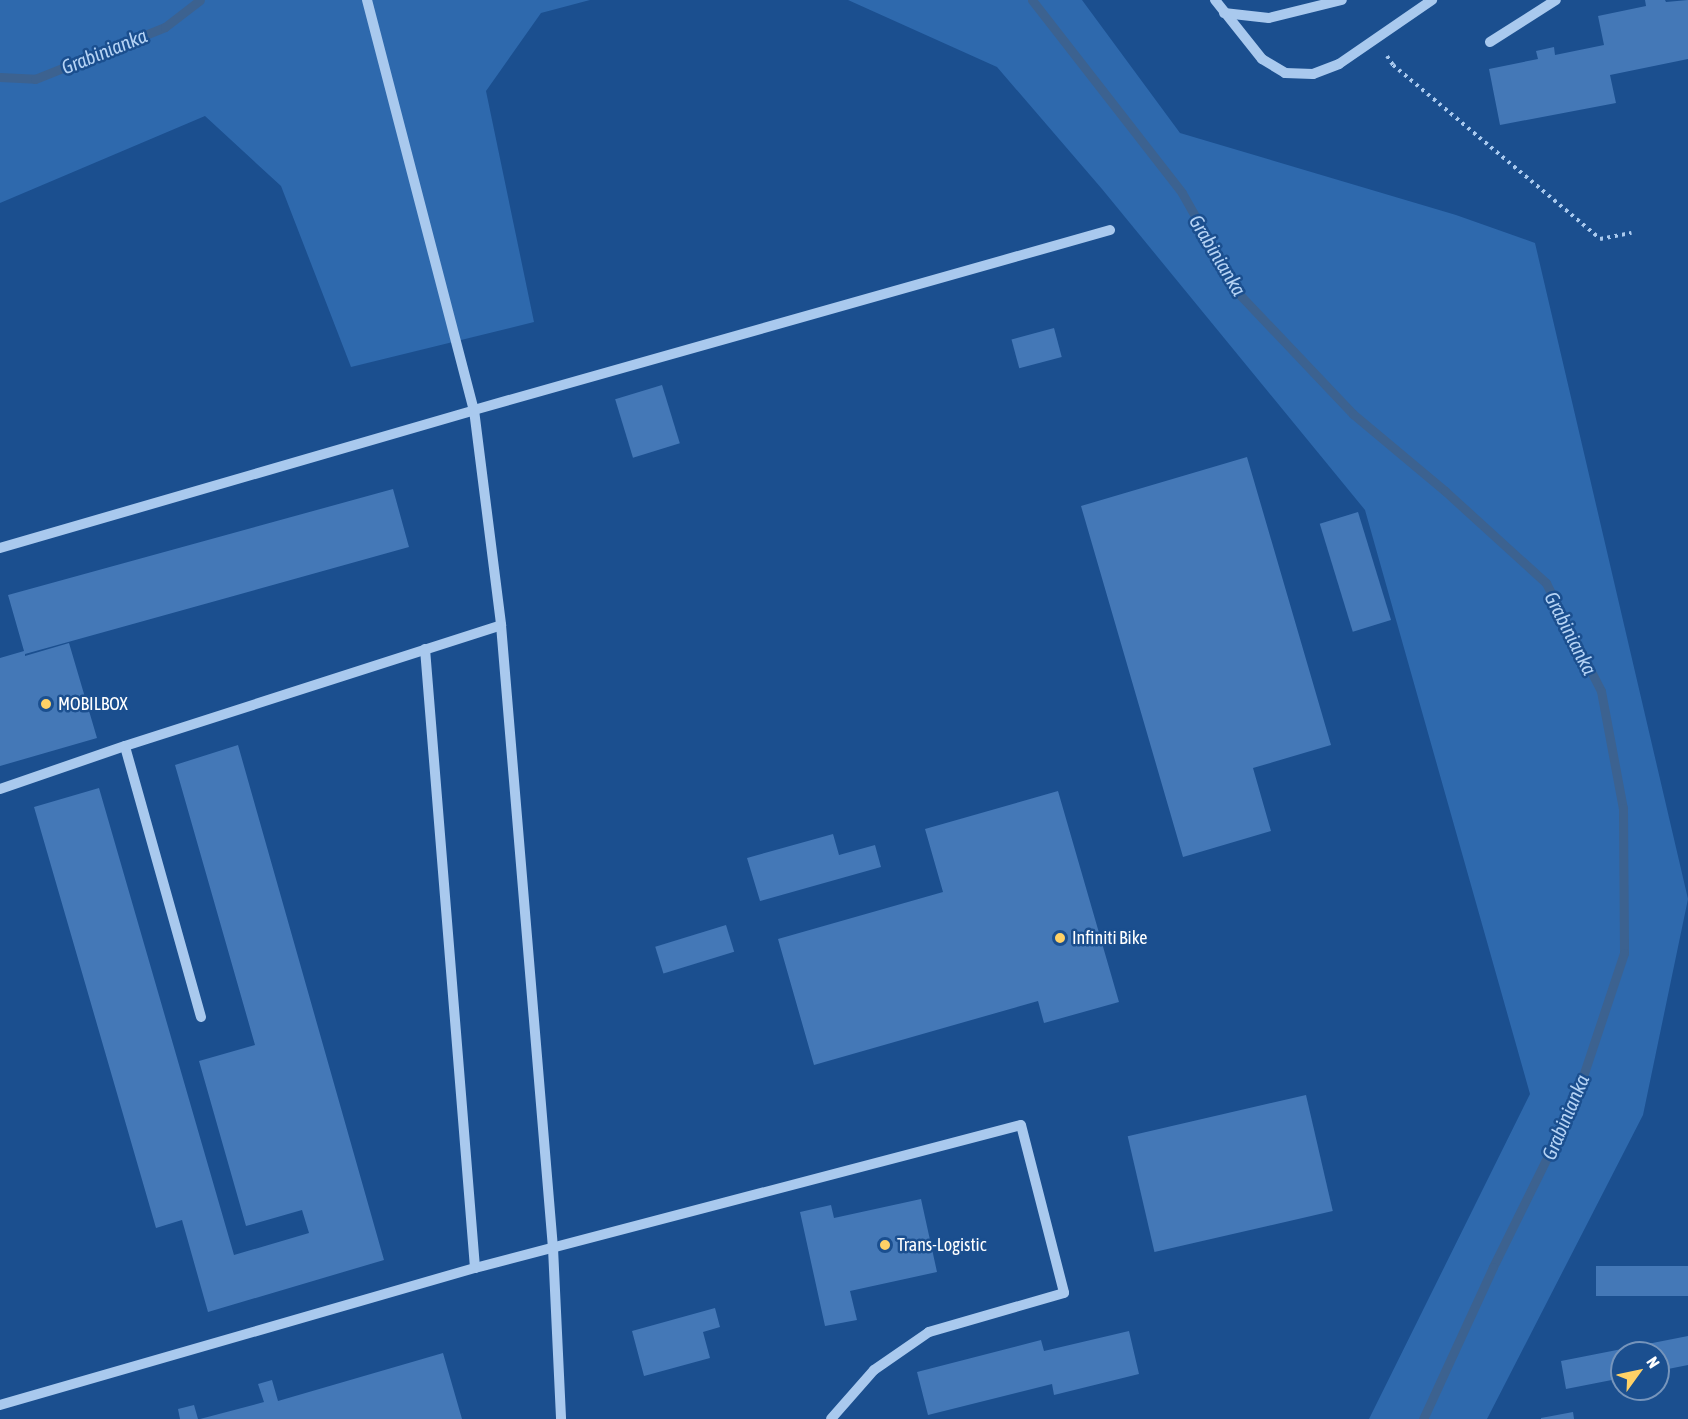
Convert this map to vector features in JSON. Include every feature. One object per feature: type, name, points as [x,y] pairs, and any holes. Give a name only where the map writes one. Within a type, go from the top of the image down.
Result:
[{"type":"street","points":[[367,0],[474,410],[501,624],[553,1248],[561,1419]]},
{"type":"street","points":[[1215,0],[1262,58],[1285,73],[1313,74],[1340,64],[1432,0]]},
{"type":"street","points":[[1224,13],[1269,18],[1342,0]]},
{"type":"street","points":[[1490,42],[1556,0]]},
{"type":"street","points":[[0,548],[474,410],[1110,230]]},
{"type":"street","points":[[0,789],[501,624]]},
{"type":"street","points":[[425,649],[475,1268]]},
{"type":"street","points":[[125,746],[201,1017]]},
{"type":"street","points":[[0,1405],[475,1268],[1021,1125],[1065,1293],[929,1332],[874,1370],[831,1419]]},
{"type":"path","points":[[1376,40],[1392,65],[1600,239],[1631,232]]},
{"type":"shaded area","points":[[0,0],[590,0],[541,13],[486,91],[534,322],[351,367],[281,186],[205,116],[0,203]]},
{"type":"shaded area","points":[[848,0],[1082,0],[1180,133],[1456,215],[1535,243],[1688,899],[1643,1115],[1487,1419],[1369,1419],[1530,1094],[1365,510],[1102,189],[997,67]]},
{"type":"building","points":[[1645,0],[1665,0],[1666,2],[1688,0],[1688,59],[1610,75],[1616,103],[1500,125],[1489,69],[1538,59],[1536,51],[1554,47],[1555,55],[1604,45],[1598,16],[1646,6]]},
{"type":"building","points":[[1054,328],[1062,357],[1019,368],[1011,339]]},
{"type":"building","points":[[662,385],[680,443],[633,458],[615,399]]},
{"type":"building","points":[[1247,457],[1331,745],[1253,768],[1271,831],[1183,857],[1081,506]]},
{"type":"building","points":[[393,489],[409,547],[25,654],[25,656],[69,643],[97,738],[0,766],[0,658],[24,651],[8,595]]},
{"type":"building","points":[[1358,512],[1391,620],[1353,632],[1320,524]]},
{"type":"building","points":[[238,745],[384,1260],[208,1312],[182,1220],[156,1228],[34,807],[99,788],[234,1255],[309,1233],[302,1210],[246,1226],[199,1061],[255,1045],[175,765]]},
{"type":"building","points":[[1058,791],[1119,1002],[1044,1023],[1038,1001],[814,1065],[778,939],[943,892],[925,829]]},
{"type":"building","points":[[833,834],[839,855],[875,845],[881,867],[760,901],[747,858]]},
{"type":"building","points":[[726,925],[734,952],[663,973],[655,947]]},
{"type":"building","points":[[1306,1095],[1333,1211],[1154,1252],[1128,1136]]},
{"type":"building","name":"Trans-Logistic","points":[[921,1199],[937,1272],[850,1291],[857,1320],[825,1326],[800,1212],[831,1205],[834,1218]]},
{"type":"building","points":[[1596,1266],[1688,1266],[1688,1296],[1596,1296]]},
{"type":"building","points":[[715,1308],[720,1327],[703,1332],[710,1358],[644,1376],[632,1331]]},
{"type":"building","points":[[1129,1331],[1139,1374],[1054,1395],[1052,1384],[928,1415],[917,1372],[1041,1340],[1044,1351]]},
{"type":"building","points":[[1688,1336],[1688,1365],[1670,1369],[1670,1341],[1663,1341]]},
{"type":"building","points":[[1610,1351],[1610,1380],[1566,1389],[1561,1361]]},
{"type":"building","points":[[443,1353],[462,1419],[200,1419],[264,1402],[258,1384],[272,1380],[278,1401]]},
{"type":"building","points":[[194,1405],[198,1419],[180,1419],[178,1409]]},
{"type":"building","points":[[1573,1412],[1574,1419],[1541,1419],[1541,1418]]},
{"type":"waterway","name":"Grabinianka","points":[[0,77],[35,79],[165,27],[200,0]]},
{"type":"waterway","name":"Grabinianka","points":[[1032,0],[1182,193],[1240,295],[1353,414],[1445,491],[1546,583],[1601,691],[1623,808],[1624,953],[1574,1103],[1493,1267],[1423,1419]]},
{"type":"place","name":"MOBILBOX","points":[[46,704]]},
{"type":"place","name":"Infiniti Bike","points":[[1060,938]]},
{"type":"place","name":"Trans-Logistic","points":[[885,1245]]}]
